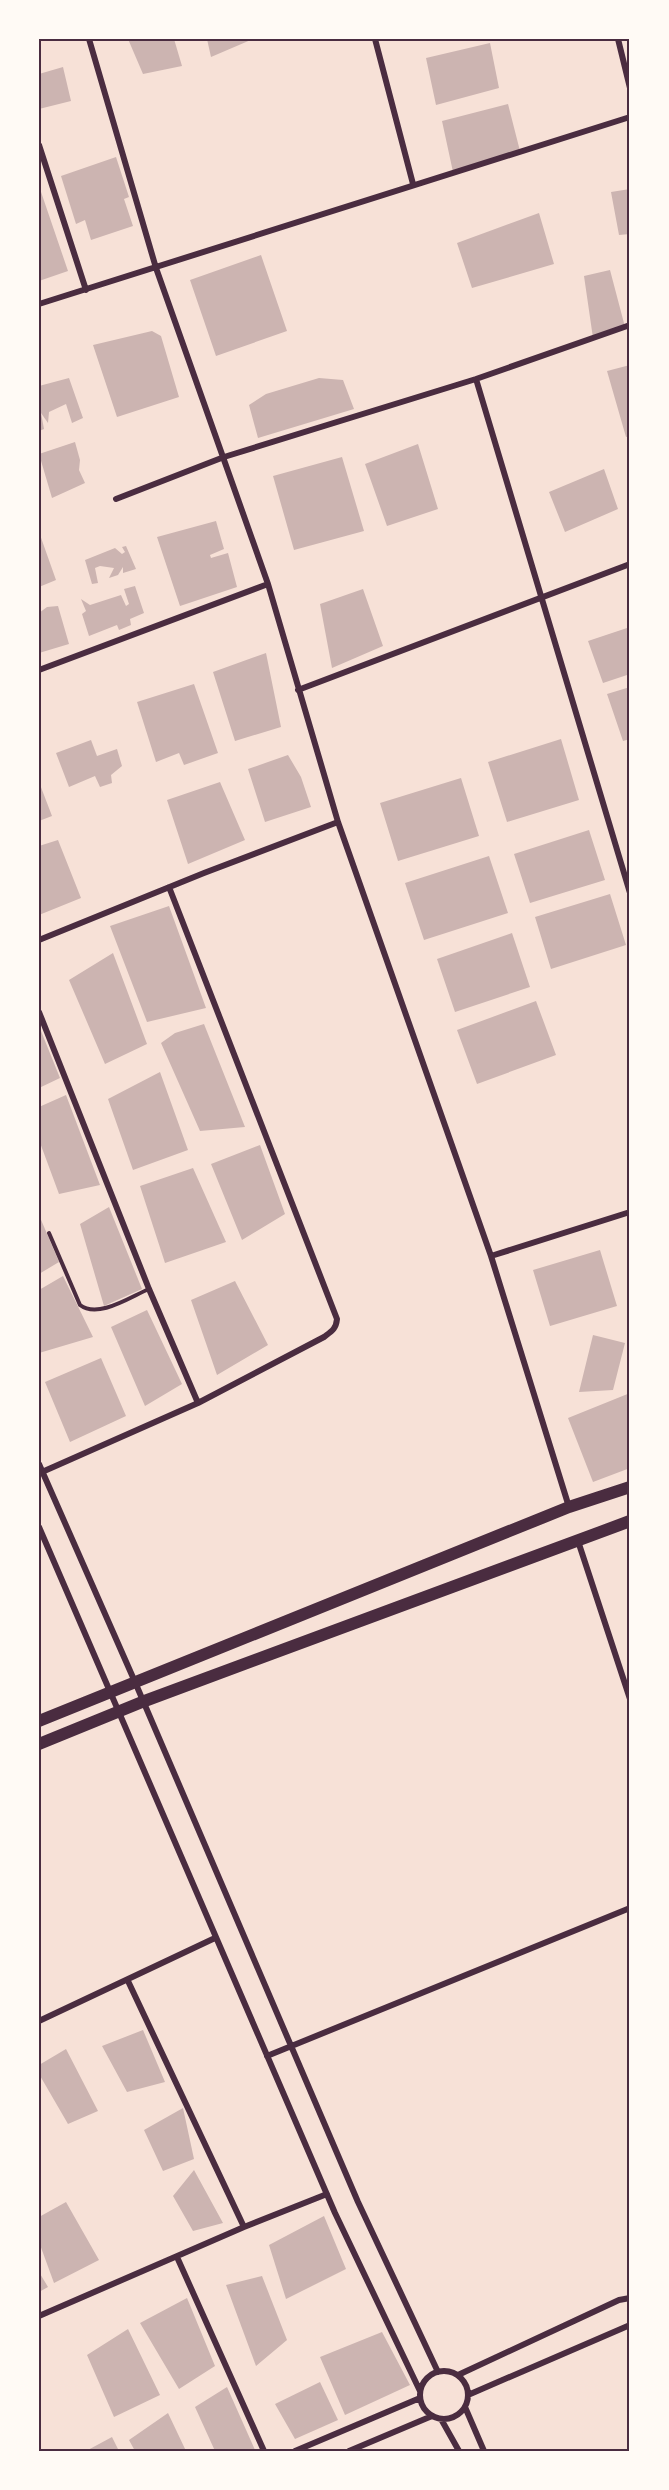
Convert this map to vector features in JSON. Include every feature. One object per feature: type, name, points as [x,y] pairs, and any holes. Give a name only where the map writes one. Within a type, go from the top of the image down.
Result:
[{"type":"main road","points":[[39,1721],[569,1507],[630,1487]]},
{"type":"main road","points":[[39,1744],[142,1702],[630,1521]]},
{"type":"street","points":[[89,39],[156,268],[268,584],[338,822],[491,1256],[569,1507]]},
{"type":"street","points":[[375,39],[413,184]]},
{"type":"street","points":[[618,39],[630,88]]},
{"type":"street","points":[[39,304],[630,117]]},
{"type":"street","points":[[39,145],[86,290]]},
{"type":"street","points":[[116,499],[224,457],[476,379],[630,325]]},
{"type":"street","points":[[476,379],[630,893]]},
{"type":"street","points":[[298,690],[630,564]]},
{"type":"street","points":[[39,670],[268,584]]},
{"type":"street","points":[[39,940],[338,822]]},
{"type":"street","points":[[42,1472],[198,1403],[324,1337],[333,1331],[336,1319],[169,887]]},
{"type":"street","points":[[39,1012],[149,1289],[198,1403]]},
{"type":"street","points":[[491,1256],[630,1212]]},
{"type":"street","points":[[39,1464],[358,2202],[438,2372]]},
{"type":"street","points":[[39,1527],[215,1938],[327,2194],[420,2395],[422,2405],[432,2416],[441,2419],[453,2418],[465,2407],[468,2395],[463,2380],[458,2375],[452,2372],[438,2372],[426,2379],[420,2395],[295,2451]]},
{"type":"street","points":[[577,1540],[630,1699]]},
{"type":"street","points":[[267,2056],[630,1908]]},
{"type":"street","points":[[39,2021],[215,1938]]},
{"type":"street","points":[[128,1981],[244,2228]]},
{"type":"street","points":[[39,2316],[327,2194]]},
{"type":"street","points":[[177,2257],[264,2451]]},
{"type":"street","points":[[458,2375],[619,2300],[630,2298]]},
{"type":"street","points":[[468,2395],[630,2325]]},
{"type":"street","points":[[465,2407],[484,2451]]},
{"type":"street","points":[[349,2451],[432,2416]]},
{"type":"street","points":[[441,2419],[459,2451]]},
{"type":"lane","points":[[49,1233],[80,1305],[86,1310],[96,1311],[149,1289]]},
{"type":"building","points":[[128,39],[174,39],[182,66],[143,74]]},
{"type":"building","points":[[207,39],[253,39],[211,57]]},
{"type":"building","points":[[490,43],[499,88],[436,105],[426,58]]},
{"type":"building","points":[[63,67],[71,101],[39,109],[39,74]]},
{"type":"building","points":[[508,104],[520,151],[453,172],[442,121]]},
{"type":"building","points":[[116,157],[129,197],[124,199],[133,226],[91,240],[85,220],[76,224],[61,176]]},
{"type":"building","points":[[39,186],[68,271],[39,281]]},
{"type":"building","points":[[630,189],[630,234],[619,235],[611,192]]},
{"type":"building","points":[[539,213],[554,264],[472,288],[457,243]]},
{"type":"building","points":[[261,255],[287,331],[216,356],[190,280]]},
{"type":"building","points":[[610,270],[625,327],[593,338],[584,276]]},
{"type":"building","points":[[152,331],[161,336],[179,397],[117,417],[93,345]]},
{"type":"building","points":[[630,365],[630,436],[626,437],[607,371]]},
{"type":"building","points":[[69,378],[83,418],[72,423],[66,404],[49,412],[48,423],[41,413],[44,429],[39,431],[39,386]]},
{"type":"building","points":[[319,378],[343,380],[354,409],[258,438],[249,405],[266,394]]},
{"type":"building","points":[[75,442],[80,460],[79,470],[85,483],[52,498],[39,454]]},
{"type":"building","points":[[418,444],[438,509],[387,526],[365,464]]},
{"type":"building","points":[[342,457],[364,531],[294,550],[273,476]]},
{"type":"building","points":[[604,469],[618,509],[565,532],[549,492]]},
{"type":"building","points":[[216,521],[224,549],[210,555],[211,558],[228,553],[237,587],[180,606],[157,537]]},
{"type":"building","points":[[39,532],[56,580],[39,587]]},
{"type":"building","points":[[126,546],[136,569],[123,573],[123,567],[118,575],[109,578],[114,568],[100,566],[95,568],[98,583],[92,584],[85,560],[115,548],[122,554],[125,552],[122,547]]},
{"type":"building","points":[[135,586],[144,613],[130,619],[131,625],[119,630],[117,625],[89,636],[82,614],[86,611],[81,599],[90,605],[121,595],[126,606],[129,604],[124,589]]},
{"type":"building","points":[[363,589],[383,646],[332,668],[320,604]]},
{"type":"building","points":[[58,606],[69,644],[39,653],[39,613],[47,607]]},
{"type":"building","points":[[630,627],[630,674],[603,683],[588,641]]},
{"type":"building","points":[[266,653],[281,727],[235,741],[213,672]]},
{"type":"building","points":[[194,684],[218,753],[184,765],[179,753],[156,762],[137,702]]},
{"type":"building","points":[[630,687],[630,739],[623,741],[607,694]]},
{"type":"building","points":[[561,739],[579,800],[507,822],[488,762]]},
{"type":"building","points":[[91,740],[97,756],[117,749],[122,766],[111,775],[112,783],[100,787],[95,776],[69,787],[56,753]]},
{"type":"building","points":[[288,755],[301,777],[311,807],[265,822],[248,769]]},
{"type":"building","points":[[461,778],[479,836],[398,861],[380,803]]},
{"type":"building","points":[[39,782],[52,816],[39,821]]},
{"type":"building","points":[[220,782],[245,840],[188,864],[167,800]]},
{"type":"building","points":[[589,830],[605,880],[530,903],[514,854]]},
{"type":"building","points":[[58,840],[81,898],[39,915],[39,846]]},
{"type":"building","points":[[489,856],[508,913],[424,940],[405,883]]},
{"type":"building","points":[[610,894],[626,945],[551,969],[535,917]]},
{"type":"building","points":[[169,906],[206,1008],[147,1022],[110,926]]},
{"type":"building","points":[[512,933],[530,987],[455,1012],[437,959]]},
{"type":"building","points":[[113,953],[147,1044],[105,1064],[69,980]]},
{"type":"building","points":[[536,1001],[556,1055],[477,1084],[457,1030]]},
{"type":"building","points":[[204,1024],[245,1127],[200,1131],[161,1043],[175,1033]]},
{"type":"building","points":[[39,1026],[60,1078],[39,1088]]},
{"type":"building","points":[[160,1072],[188,1150],[133,1170],[108,1099]]},
{"type":"building","points":[[66,1095],[100,1185],[59,1194],[39,1140],[39,1107]]},
{"type":"building","points":[[260,1145],[285,1214],[242,1240],[211,1164]]},
{"type":"building","points":[[193,1168],[226,1242],[165,1263],[140,1186]]},
{"type":"building","points":[[109,1207],[142,1289],[104,1306],[80,1224]]},
{"type":"building","points":[[39,1215],[59,1262],[39,1274]]},
{"type":"building","points":[[600,1250],[617,1306],[550,1326],[533,1270]]},
{"type":"building","points":[[63,1276],[93,1337],[39,1353],[39,1290]]},
{"type":"building","points":[[235,1281],[268,1345],[217,1375],[191,1300]]},
{"type":"building","points":[[147,1310],[182,1384],[145,1406],[111,1327]]},
{"type":"building","points":[[593,1335],[625,1343],[613,1390],[579,1392]]},
{"type":"building","points":[[101,1358],[126,1416],[70,1442],[45,1382]]},
{"type":"building","points":[[630,1393],[630,1468],[593,1482],[568,1418]]},
{"type":"building","points":[[143,2030],[165,2082],[127,2092],[102,2046]]},
{"type":"building","points":[[66,2049],[98,2111],[68,2124],[39,2074],[39,2065]]},
{"type":"building","points":[[183,2108],[194,2159],[163,2171],[144,2130]]},
{"type":"building","points":[[194,2170],[223,2223],[193,2231],[173,2196]]},
{"type":"building","points":[[66,2202],[99,2260],[54,2283],[39,2242],[39,2217]]},
{"type":"building","points":[[324,2216],[346,2269],[286,2299],[269,2245]]},
{"type":"building","points":[[39,2272],[48,2287],[39,2292]]},
{"type":"building","points":[[262,2276],[287,2340],[256,2366],[226,2285]]},
{"type":"building","points":[[187,2298],[215,2366],[179,2389],[140,2323]]},
{"type":"building","points":[[128,2329],[160,2395],[114,2417],[87,2355]]},
{"type":"building","points":[[382,2332],[410,2385],[345,2415],[320,2357]]},
{"type":"building","points":[[320,2382],[338,2420],[295,2439],[275,2404]]},
{"type":"building","points":[[227,2387],[255,2450],[215,2451],[195,2407]]},
{"type":"building","points":[[168,2413],[186,2451],[135,2451],[129,2440]]},
{"type":"building","points":[[112,2437],[119,2451],[86,2451]]}]
